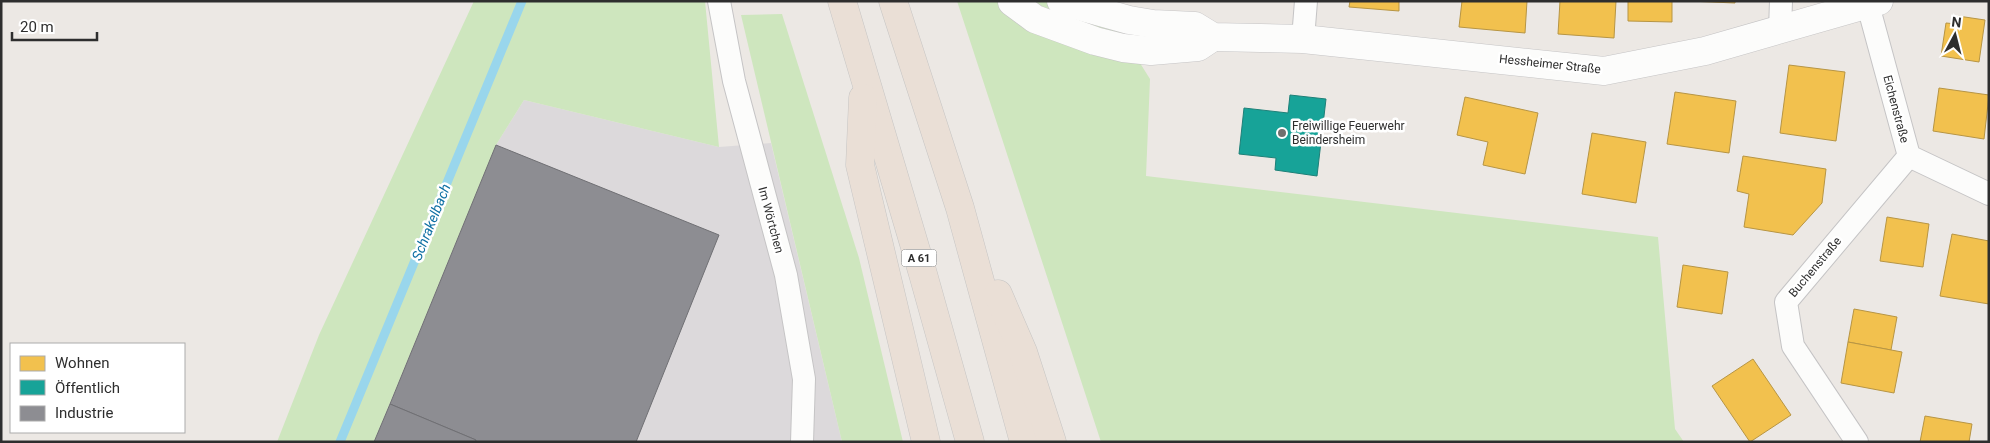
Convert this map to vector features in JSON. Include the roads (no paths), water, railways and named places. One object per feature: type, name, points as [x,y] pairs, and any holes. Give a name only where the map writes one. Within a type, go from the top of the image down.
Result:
[{"type":"highway","name":"A 61","points":[[844,9],[923,274],[970,442]]},
{"type":"highway","points":[[896,11],[960,208],[1024,442]]},
{"type":"highway","points":[[864,76],[860,164],[926,442]]},
{"type":"highway","points":[[960,208],[1023,352],[1052,442]]},
{"type":"street","name":"Im Wörtchen","points":[[720,1],[734,81],[786,275],[804,379],[802,442]]},
{"type":"street","name":"Hessheimer Straße","points":[[1061,1],[1129,20],[1153,24],[1195,26],[1213,37],[1303,39],[1604,71],[1705,51],[1874,3]]},
{"type":"street","points":[[1303,39],[1306,1]]},
{"type":"street","points":[[1780,30],[1781,1]]},
{"type":"street","name":"Hessheimer Straße","points":[[1010,2],[1035,19],[1095,41],[1123,48],[1151,51],[1198,47],[1213,37]]},
{"type":"street","name":"Eichenstraße","points":[[1874,3],[1908,156],[1989,194]]},
{"type":"street","name":"Buchenstraße","points":[[1857,442],[1793,346],[1786,302],[1908,156]]},
{"type":"waterway","name":"Schrakelbach","points":[[340,442],[522,1]]},
{"type":"place","name":"Freiwillige Feuerwehr Beindersheim","points":[[1282,133]]}]
